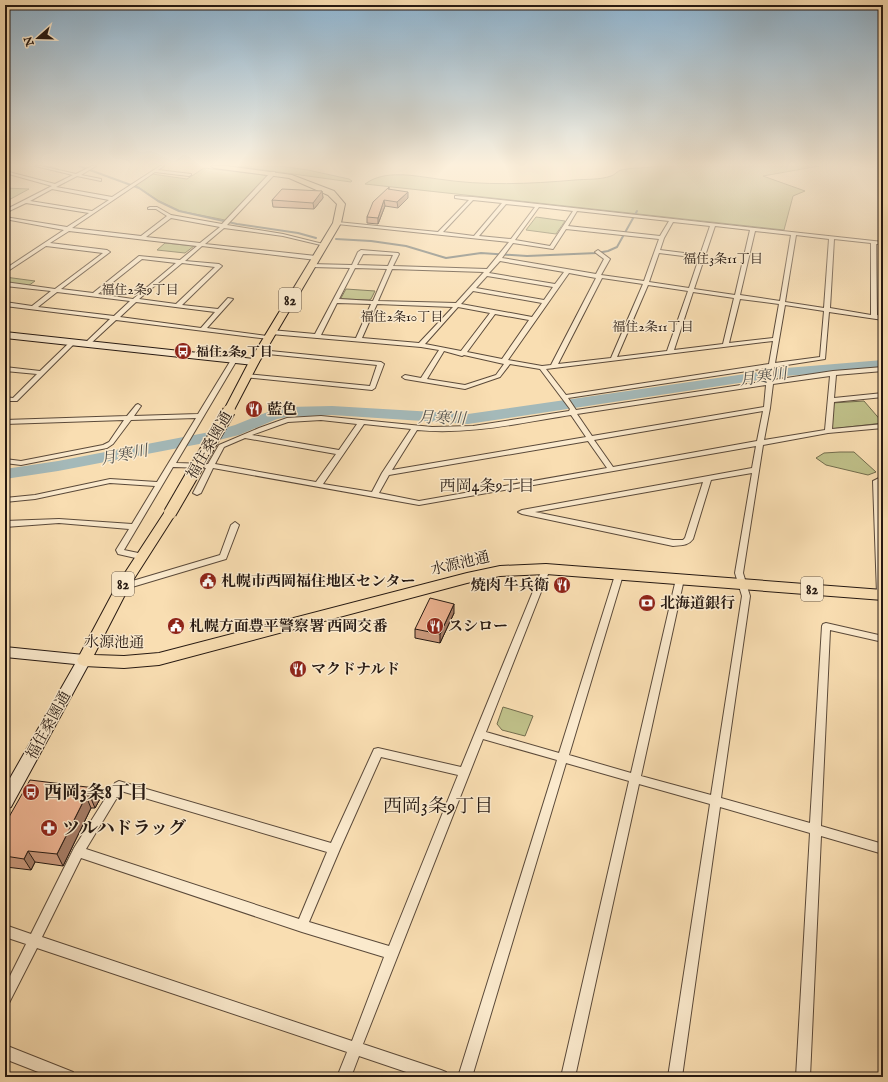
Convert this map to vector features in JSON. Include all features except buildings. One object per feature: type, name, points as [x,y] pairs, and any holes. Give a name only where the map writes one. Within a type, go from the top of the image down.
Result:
[{"type":"main road","name":"福住桑園通","points":[[84,660],[122,587],[140,556],[170,513],[229,410],[269,335],[325,245],[340,216]]},
{"type":"main road","name":"水源池通","points":[[84,660],[124,662],[159,659],[467,578],[500,571],[546,569],[882,595]]},
{"type":"street","points":[[7,269],[86,216]]},
{"type":"street","points":[[141,238],[169,216]]},
{"type":"street","points":[[174,216],[227,223],[325,245]]},
{"type":"street","points":[[88,344],[114,318],[233,216]]},
{"type":"street","points":[[439,234],[456,216]]},
{"type":"street","points":[[475,238],[493,216]]},
{"type":"street","points":[[421,345],[501,256],[530,216]]},
{"type":"street","points":[[337,223],[512,241],[551,248],[571,216]]},
{"type":"street","points":[[642,216],[883,243]]},
{"type":"street","points":[[5,218],[68,229],[202,244],[354,266],[487,272],[556,286]]},
{"type":"street","points":[[614,360],[646,283],[662,238],[672,220]]},
{"type":"street","points":[[670,352],[713,224]]},
{"type":"street","points":[[564,227],[662,238]]},
{"type":"street","points":[[726,345],[753,229]]},
{"type":"street","points":[[675,1077],[746,596],[741,584],[739,573],[755,470],[767,408],[771,367],[794,233]]},
{"type":"street","points":[[564,398],[823,358],[832,237]]},
{"type":"street","points":[[873,242],[874,316]]},
{"type":"street","points":[[33,308],[106,252],[46,244]]},
{"type":"street","points":[[657,251],[701,257]]},
{"type":"street","points":[[317,336],[361,252],[396,254],[358,340]]},
{"type":"street","points":[[553,367],[599,278],[598,276],[606,259],[600,253]]},
{"type":"street","points":[[501,256],[567,271],[883,318]]},
{"type":"street","points":[[94,295],[141,257],[219,266],[177,306]]},
{"type":"street","points":[[405,376],[465,387],[498,376],[532,319],[567,271]]},
{"type":"street","points":[[5,284],[219,311]]},
{"type":"street","points":[[471,289],[544,302]]},
{"type":"street","points":[[202,330],[230,299]]},
{"type":"street","points":[[336,301],[456,306],[532,319]]},
{"type":"street","points":[[5,304],[202,330],[269,335],[317,336],[421,345],[542,368],[776,339]]},
{"type":"street","points":[[462,354],[493,313]]},
{"type":"street","points":[[5,335],[254,362]]},
{"type":"street","points":[[5,399],[15,400],[73,342]]},
{"type":"street","points":[[423,380],[442,350]]},
{"type":"street","points":[[246,376],[372,388],[381,364],[260,352]]},
{"type":"street","points":[[140,556],[120,551],[170,464],[234,360]]},
{"type":"street","points":[[542,368],[573,410],[590,439],[611,469]]},
{"type":"street","points":[[5,369],[41,373]]},
{"type":"street","points":[[197,493],[221,446],[243,436],[287,420],[322,418],[415,428],[450,430],[473,428],[573,410],[769,381],[832,373],[883,369]]},
{"type":"street","points":[[828,431],[832,400],[832,373]]},
{"type":"street","points":[[832,400],[883,395]]},
{"type":"street","points":[[5,461],[21,463],[105,446],[111,443],[138,406]]},
{"type":"street","points":[[386,474],[767,408]]},
{"type":"street","points":[[5,422],[199,416]]},
{"type":"street","points":[[318,486],[362,422]]},
{"type":"street","points":[[170,464],[212,466],[419,503],[828,431],[883,426]]},
{"type":"street","points":[[374,495],[415,428]]},
{"type":"street","points":[[243,436],[341,453]]},
{"type":"street","points":[[708,478],[689,539],[679,543],[522,512],[630,492],[708,478],[755,470]]},
{"type":"street","points":[[882,595],[880,499],[877,481],[883,478]]},
{"type":"street","points":[[5,500],[35,498],[110,481],[159,484]]},
{"type":"street","points":[[5,524],[24,521],[59,521],[134,527]]},
{"type":"street","points":[[122,587],[223,557],[236,525]]},
{"type":"street","points":[[344,1077],[354,1048],[546,569]]},
{"type":"street","points":[[465,1077],[619,575]]},
{"type":"street","points":[[568,1077],[680,579]]},
{"type":"street","points":[[803,1077],[826,626],[883,639]]},
{"type":"street","name":"水源池通","points":[[5,652],[84,660]]},
{"type":"street","name":"福住桑園通","points":[[5,802],[84,660]]},
{"type":"street","points":[[479,734],[883,849]]},
{"type":"street","points":[[302,926],[334,849],[378,752],[464,772]]},
{"type":"street","points":[[5,999],[78,852],[119,786],[334,849]]},
{"type":"street","points":[[78,852],[302,926],[392,953]]},
{"type":"street","points":[[5,931],[441,1077]]},
{"type":"street","points":[[5,1052],[68,1077]]},
{"type":"green space","points":[[207,216],[228,216],[225,220]]},
{"type":"green space","points":[[661,216],[788,216],[784,230]]},
{"type":"green space","points":[[536,217],[565,221],[556,234],[526,230]]},
{"type":"green space","points":[[165,243],[194,246],[185,253],[157,250]]},
{"type":"green space","points":[[5,277],[35,281],[28,286],[5,283]]},
{"type":"green space","points":[[346,289],[375,291],[369,300],[343,299],[341,298]]},
{"type":"green space","points":[[864,401],[883,423],[831,429],[832,403]]},
{"type":"green space","points":[[854,452],[876,472],[868,475],[826,465],[816,458],[824,453]]},
{"type":"green space","points":[[503,707],[533,716],[525,736],[502,730],[497,724]]},
{"type":"waterway","points":[[204,216],[237,224],[298,233],[316,238]]},
{"type":"waterway","points":[[336,239],[371,241],[406,246],[446,258],[481,253],[527,256],[597,253],[608,251],[617,247],[634,216]]},
{"type":"waterway","name":"月寒川","points":[[5,474],[58,466],[215,436],[233,432],[271,416],[287,412],[332,411],[468,419],[786,372],[883,364]]},
{"type":"place","name":"福住2条9丁目","points":[[183,351]]},
{"type":"place","name":"藍色","points":[[254,409]]},
{"type":"place","name":"札幌市西岡福住地区センター","points":[[208,581]]},
{"type":"place","name":"焼肉 牛兵衛","points":[[562,585]]},
{"type":"place","name":"北海道銀行","points":[[647,603]]},
{"type":"place","name":"札幌方面豊平警察署 西岡交番","points":[[176,626]]},
{"type":"place","name":"スシロー","points":[[435,626]]},
{"type":"place","name":"マクドナルド","points":[[298,669]]},
{"type":"place","name":"西岡3条8丁目","points":[[31,792]]},
{"type":"place","name":"ツルハドラッグ","points":[[49,828]]},
{"type":"district","name":"福住3条11丁目","points":[[723,258]]},
{"type":"district","name":"福住2条9丁目","points":[[140,289]]},
{"type":"district","name":"福住2条10丁目","points":[[402,316]]},
{"type":"district","name":"福住2条11丁目","points":[[653,326]]},
{"type":"district","name":"西岡4条9丁目","points":[[487,485]]},
{"type":"district","name":"西岡3条9丁目","points":[[438,805]]}]
